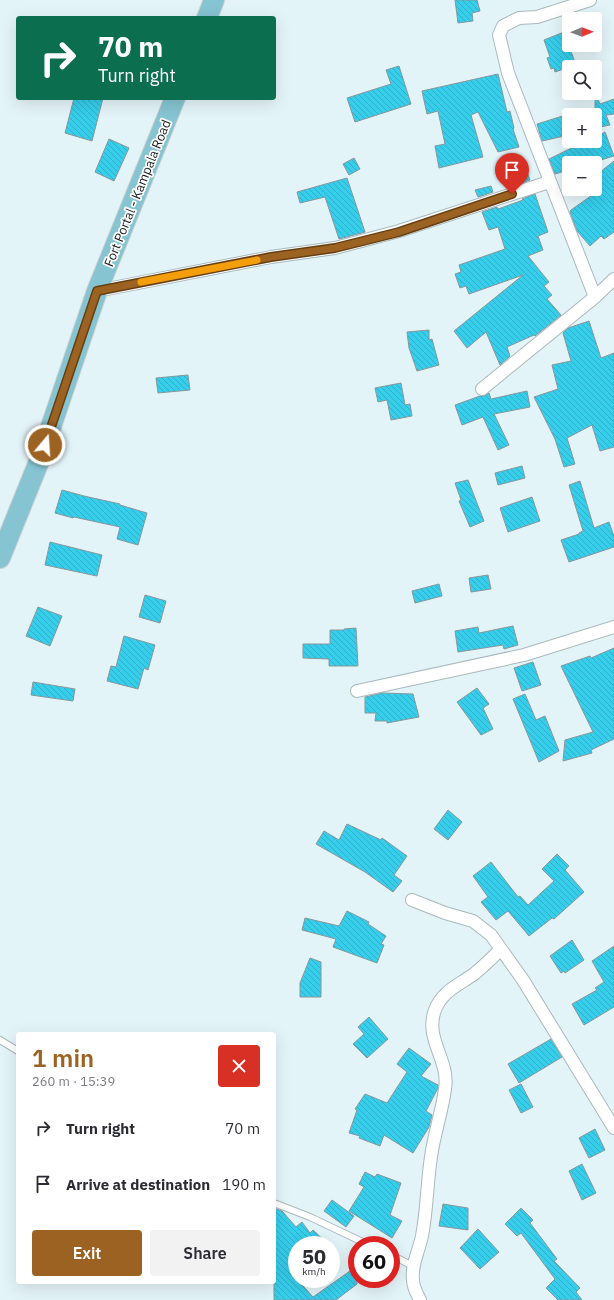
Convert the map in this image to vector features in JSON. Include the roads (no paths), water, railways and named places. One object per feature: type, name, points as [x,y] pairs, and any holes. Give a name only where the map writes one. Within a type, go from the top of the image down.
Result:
[{"type":"main road","points":[[208,16],[214,0]]},
{"type":"main road","name":"Fort Portal - Kampala Road","points":[[0,558],[40,459],[97,291],[174,100]]},
{"type":"street","points":[[590,0],[537,17],[519,18],[503,26],[499,35],[508,73],[549,182],[595,297]]},
{"type":"street","points":[[97,291],[271,257],[335,248],[399,232],[549,182]]},
{"type":"street","points":[[482,389],[595,297],[614,279]]},
{"type":"street","points":[[357,691],[524,655],[614,627]]},
{"type":"street","points":[[412,900],[473,921],[491,935],[523,980],[614,1128]]},
{"type":"street","points":[[420,1300],[412,1281],[413,1266],[422,1236],[431,1156],[446,1087],[445,1069],[432,1036],[432,1022],[435,1009],[444,994],[457,984],[472,976],[501,949]]},
{"type":"lane","points":[[0,1040],[16,1050]]},
{"type":"lane","points":[[276,1204],[310,1217],[350,1236]]},
{"type":"lane","points":[[400,1260],[413,1266]]}]
